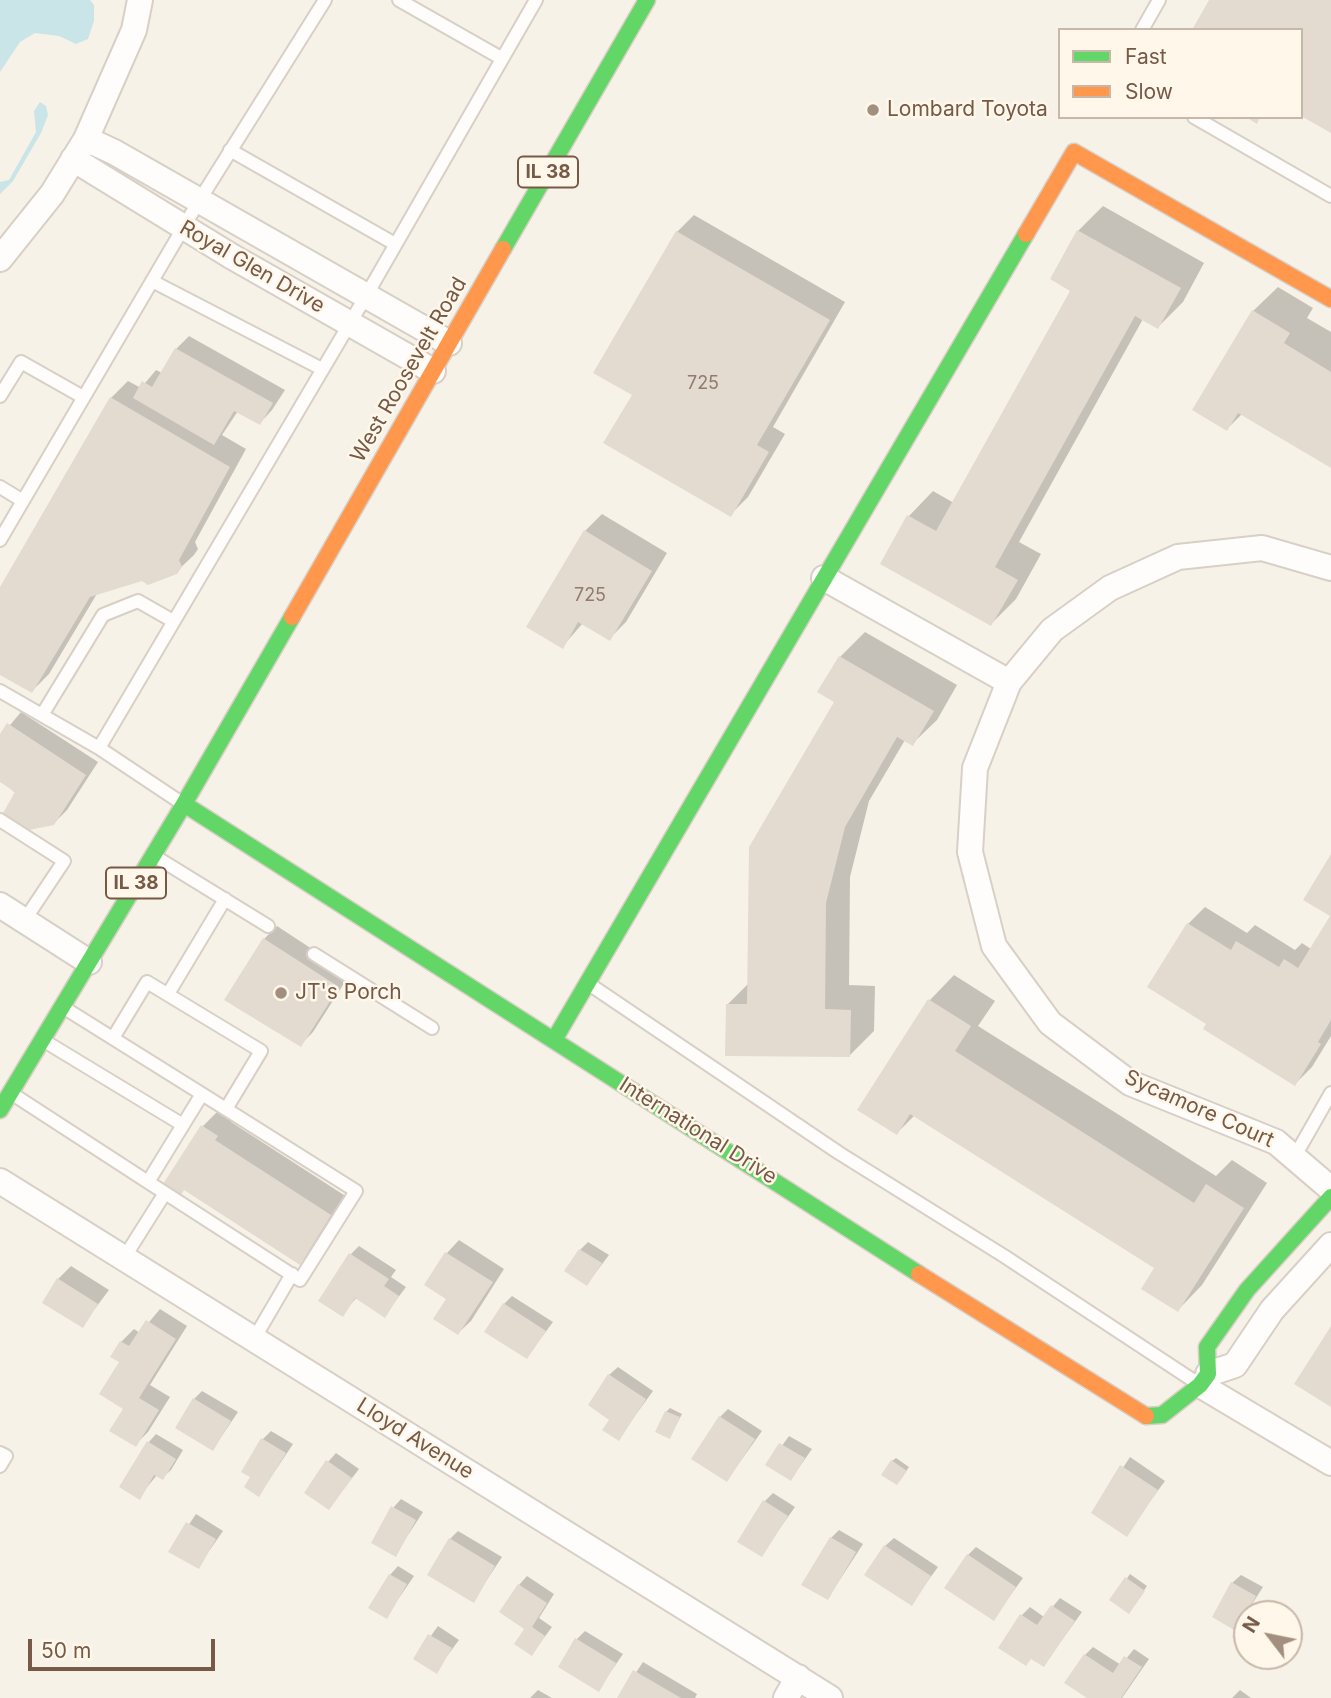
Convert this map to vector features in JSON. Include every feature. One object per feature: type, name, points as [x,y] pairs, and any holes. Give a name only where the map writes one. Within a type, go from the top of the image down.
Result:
[{"type":"street","points":[[0,259],[52,194],[79,149],[134,30],[140,0]]},
{"type":"street","name":"West Roosevelt Road","points":[[184,804],[647,0]]},
{"type":"street","name":"Royal Glen Drive","points":[[79,149],[199,201],[449,344]]},
{"type":"street","name":"Royal Glen Drive","points":[[79,149],[184,227],[433,371]]},
{"type":"street","points":[[554,1040],[1074,152],[1331,299]]},
{"type":"street","name":"Sycamore Court","points":[[1331,568],[1262,548],[1178,557],[1110,588],[1052,630],[1009,682],[975,768],[970,852],[994,946],[1050,1023],[1129,1083],[1276,1142],[1331,1189]]},
{"type":"street","points":[[824,579],[1009,682]]},
{"type":"street","name":"IL 38","points":[[0,1110],[184,804]]},
{"type":"street","name":"International Drive","points":[[184,804],[1136,1413],[1151,1418],[1162,1415],[1204,1380],[1235,1366],[1272,1310],[1331,1245]]},
{"type":"street","points":[[0,905],[89,962]]},
{"type":"street","name":"Lloyd Avenue","points":[[0,1181],[254,1339],[792,1688],[830,1698]]},
{"type":"street","points":[[1331,1197],[1247,1290],[1207,1347],[1204,1380],[1331,1463]]},
{"type":"lane","points":[[0,540],[199,201],[325,0]]},
{"type":"lane","points":[[399,0],[501,58]]},
{"type":"lane","points":[[99,748],[537,0]]},
{"type":"lane","points":[[1143,28],[1159,0]]},
{"type":"lane","points":[[1197,119],[1331,196]]},
{"type":"lane","points":[[230,150],[395,244]]},
{"type":"lane","points":[[152,281],[322,369]]},
{"type":"lane","points":[[0,397],[21,362],[83,397]]},
{"type":"lane","points":[[0,487],[23,501]]},
{"type":"lane","points":[[42,715],[103,615],[138,601],[173,621]]},
{"type":"lane","points":[[0,691],[99,748],[184,804]]},
{"type":"lane","points":[[0,820],[64,861],[24,920]]},
{"type":"lane","points":[[153,855],[268,926]]},
{"type":"lane","points":[[167,994],[225,899]]},
{"type":"lane","points":[[314,954],[432,1028]]},
{"type":"lane","points":[[113,1038],[147,982],[261,1051],[226,1109]]},
{"type":"lane","points":[[587,983],[839,1153],[1204,1380]]},
{"type":"lane","points":[[10,1093],[300,1280],[356,1191],[63,1007]]},
{"type":"lane","points":[[43,1040],[183,1125]]},
{"type":"lane","points":[[1295,1156],[1331,1093]]},
{"type":"lane","points":[[148,1182],[202,1094]]},
{"type":"lane","points":[[124,1258],[165,1193]]},
{"type":"lane","points":[[254,1339],[292,1275]]},
{"type":"lane","points":[[0,1453],[6,1457],[0,1466]]},
{"type":"water","points":[[0,0],[90,0],[94,5],[94,21],[88,39],[76,44],[59,36],[35,33],[20,42],[0,72]]},
{"type":"water","points":[[40,102],[46,106],[48,115],[41,133],[13,181],[0,194],[0,182],[9,180],[36,132],[34,111]]},
{"type":"building","points":[[1209,0],[1331,0],[1331,133],[1303,117],[1303,28],[1193,28]]},
{"type":"building","points":[[1077,230],[1181,288],[1158,329],[1135,316],[995,567],[1018,580],[991,626],[880,564],[907,515],[936,531],[1070,291],[1050,279]]},
{"type":"building","points":[[676,231],[830,320],[757,445],[769,452],[731,517],[603,443],[632,395],[593,373]]},
{"type":"building","points":[[1252,310],[1290,333],[1284,343],[1331,372],[1331,468],[1238,413],[1227,431],[1192,410]]},
{"type":"building","points":[[175,348],[273,403],[260,425],[234,411],[214,445],[133,398],[142,381],[152,387]]},
{"type":"building","points":[[110,397],[230,467],[179,560],[182,567],[177,574],[148,585],[142,581],[90,597],[32,693],[0,675],[0,587]]},
{"type":"building","points":[[584,530],[652,571],[610,641],[578,622],[563,649],[526,627]]},
{"type":"building","points":[[839,656],[934,711],[913,746],[897,737],[845,827],[826,903],[825,1009],[851,1010],[850,1057],[725,1056],[726,1004],[747,1004],[749,847],[834,702],[817,692]]},
{"type":"building","points":[[7,723],[86,775],[54,825],[29,830],[3,813],[15,792],[0,782],[0,734]]},
{"type":"building","points":[[1331,854],[1331,1020],[1318,1042],[1321,1044],[1295,1086],[1203,1029],[1206,1024],[1147,987],[1187,923],[1231,950],[1236,941],[1279,967],[1284,959],[1298,968],[1330,916],[1303,900]]},
{"type":"building","name":"JT's Porch","points":[[263,938],[339,987],[301,1047],[224,1000]]},
{"type":"building","points":[[928,999],[971,1026],[955,1051],[1194,1203],[1206,1184],[1244,1208],[1178,1312],[1141,1289],[1154,1268],[910,1114],[897,1135],[857,1110]]},
{"type":"building","points":[[201,1125],[218,1136],[215,1140],[331,1215],[300,1265],[184,1190],[181,1195],[163,1184]]},
{"type":"building","points":[[579,1249],[602,1263],[587,1286],[564,1271]]},
{"type":"building","points":[[445,1252],[493,1282],[458,1335],[433,1319],[446,1299],[424,1285]]},
{"type":"building","points":[[349,1253],[389,1279],[384,1286],[399,1296],[385,1318],[355,1298],[343,1317],[318,1301]]},
{"type":"building","points":[[57,1278],[98,1304],[83,1328],[42,1303]]},
{"type":"building","points":[[503,1303],[546,1331],[527,1359],[484,1332]]},
{"type":"building","points":[[146,1320],[176,1339],[139,1398],[159,1410],[136,1447],[109,1431],[123,1409],[99,1394],[119,1362],[110,1357],[120,1341],[129,1346]]},
{"type":"building","points":[[1331,1326],[1331,1407],[1294,1384]]},
{"type":"building","points":[[608,1374],[646,1399],[619,1441],[602,1430],[609,1420],[588,1405]]},
{"type":"building","points":[[193,1398],[231,1421],[213,1451],[175,1428]]},
{"type":"building","points":[[665,1411],[680,1417],[670,1439],[655,1432]]},
{"type":"building","points":[[719,1416],[755,1439],[727,1482],[691,1459]]},
{"type":"building","points":[[261,1438],[286,1453],[259,1497],[244,1487],[250,1477],[241,1472]]},
{"type":"building","points":[[147,1441],[176,1459],[163,1480],[154,1475],[140,1500],[119,1487]]},
{"type":"building","points":[[779,1443],[805,1458],[791,1481],[765,1465]]},
{"type":"building","points":[[326,1460],[352,1478],[329,1510],[304,1493]]},
{"type":"building","points":[[891,1460],[907,1471],[897,1485],[881,1475]]},
{"type":"building","points":[[1120,1465],[1158,1490],[1127,1537],[1091,1513]]},
{"type":"building","points":[[763,1500],[788,1516],[762,1557],[737,1542]]},
{"type":"building","points":[[391,1506],[416,1520],[396,1557],[371,1543]]},
{"type":"building","points":[[186,1522],[216,1539],[199,1569],[168,1552]]},
{"type":"building","points":[[830,1537],[856,1552],[828,1600],[801,1585]]},
{"type":"building","points":[[449,1538],[495,1566],[474,1603],[427,1575]]},
{"type":"building","points":[[884,1545],[931,1576],[912,1606],[864,1575]]},
{"type":"building","points":[[967,1554],[1016,1587],[994,1621],[944,1588]]},
{"type":"building","points":[[389,1574],[407,1584],[387,1619],[368,1608]]},
{"type":"building","points":[[1125,1577],[1145,1591],[1129,1614],[1109,1600]]},
{"type":"building","points":[[1231,1582],[1256,1596],[1254,1600],[1233,1600],[1233,1629],[1212,1617]]},
{"type":"building","points":[[518,1584],[547,1603],[532,1627],[545,1636],[532,1656],[514,1644],[524,1629],[499,1612]]},
{"type":"building","points":[[1051,1605],[1075,1621],[1044,1667],[1031,1659],[1026,1666],[998,1648],[1020,1614],[1037,1625]]},
{"type":"building","points":[[428,1634],[452,1648],[437,1674],[413,1659]]},
{"type":"building","points":[[575,1638],[616,1663],[599,1692],[558,1667]]},
{"type":"building","points":[[1084,1654],[1113,1673],[1124,1656],[1142,1667],[1121,1698],[1087,1698],[1064,1683]]},
{"type":"building","points":[[633,1670],[681,1698],[617,1698]]},
{"type":"traffic: fast","points":[[503,249],[647,0]]},
{"type":"traffic: fast","points":[[554,1040],[1026,234]]},
{"type":"traffic: fast","points":[[0,1110],[184,804],[292,617]]},
{"type":"traffic: fast","points":[[184,804],[919,1274]]},
{"type":"traffic: fast","points":[[1146,1416],[1162,1415],[1200,1385],[1208,1374],[1207,1347],[1247,1290],[1331,1197]]},
{"type":"traffic: slow","points":[[1026,234],[1074,152],[1331,299]]},
{"type":"traffic: slow","points":[[292,617],[503,249]]},
{"type":"traffic: slow","points":[[919,1274],[1146,1416]]},
{"type":"place","name":"Lombard Toyota","points":[[873,110]]},
{"type":"place","name":"JT's Porch","points":[[281,993]]}]
